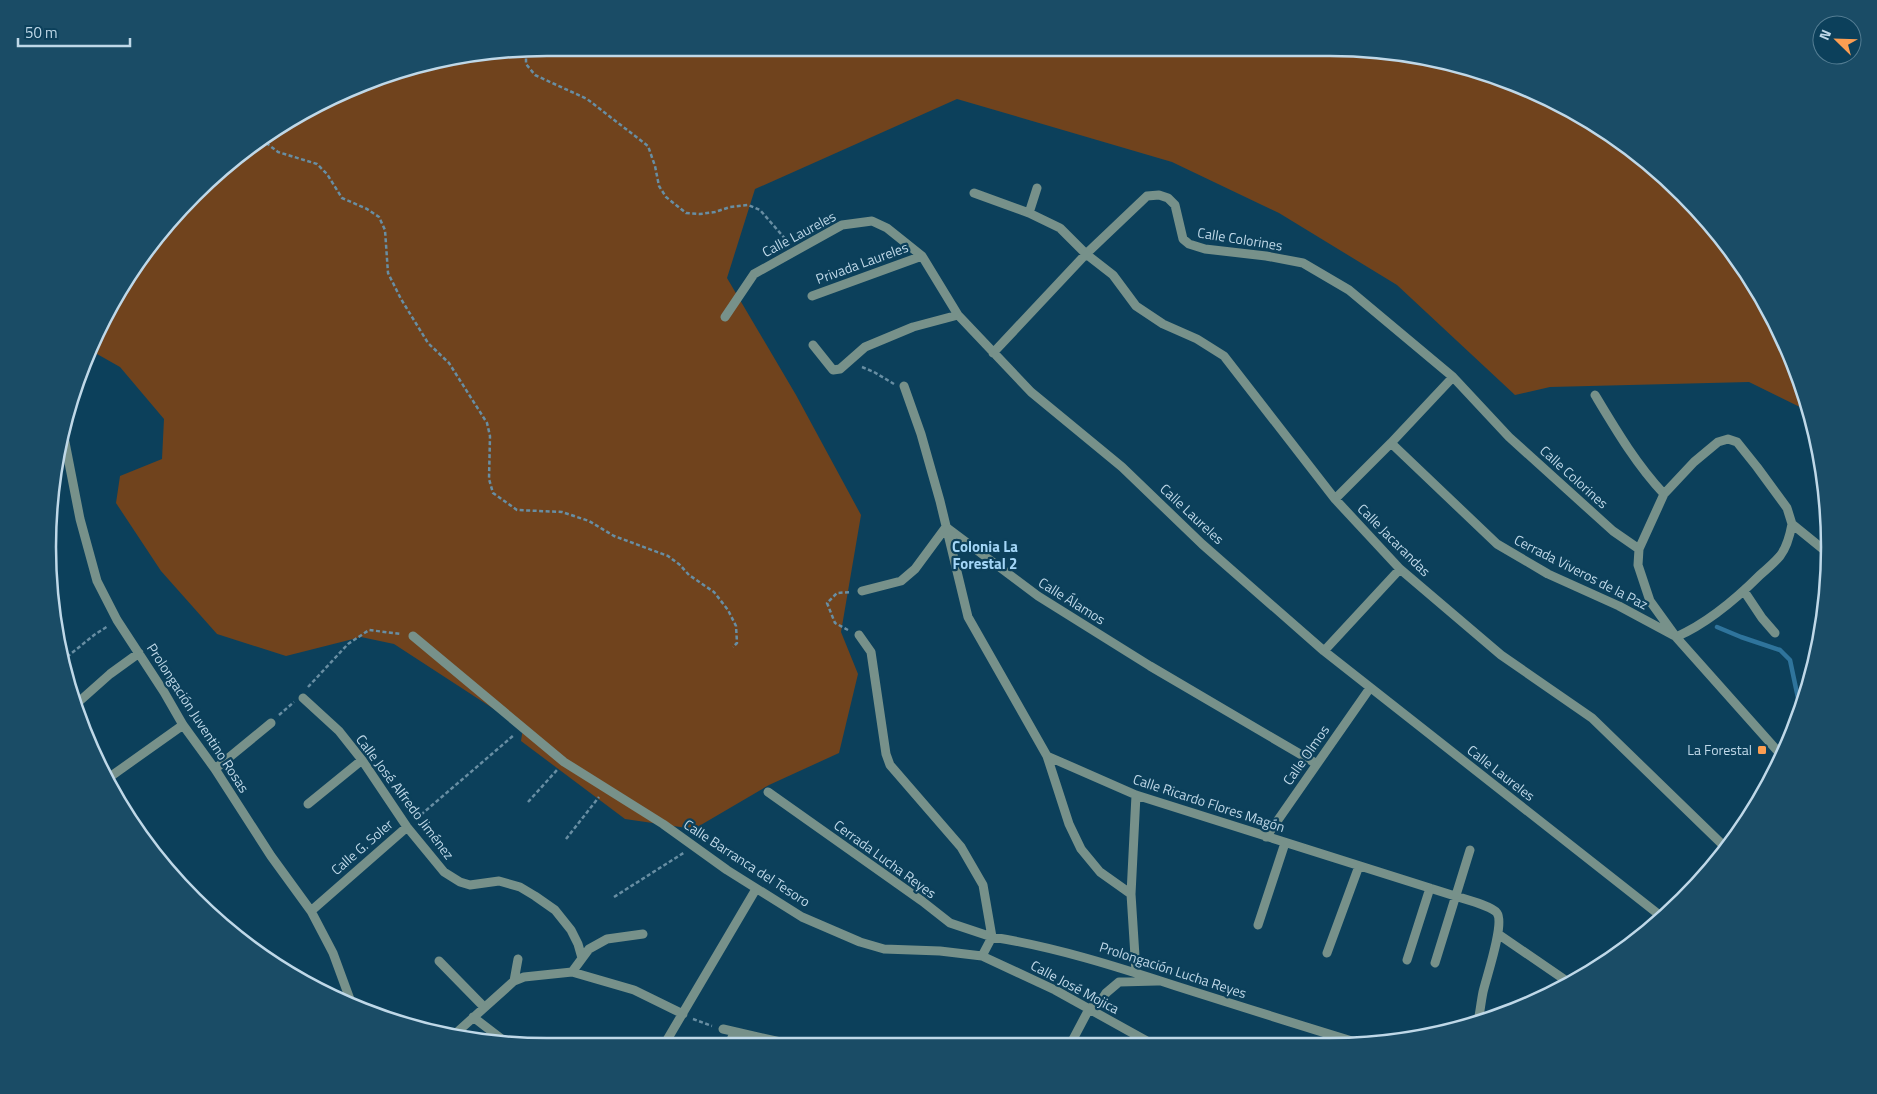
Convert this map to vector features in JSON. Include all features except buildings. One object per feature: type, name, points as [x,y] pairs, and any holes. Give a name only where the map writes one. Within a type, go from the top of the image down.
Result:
[{"type":"street","points":[[1029,213],[1037,188]]},
{"type":"street","name":"Calle Jacarandas","points":[[974,193],[1029,213],[1060,228],[1086,254],[1113,275],[1136,306],[1147,315],[1210,346],[1224,356],[1335,500],[1400,569],[1501,655],[1592,718],[1721,843]]},
{"type":"street","name":"Calle Colorines","points":[[993,353],[1086,254],[1147,196],[1159,195],[1168,198],[1175,204],[1183,239],[1189,244],[1205,249],[1266,256],[1303,263],[1349,290],[1453,377],[1508,437],[1613,530],[1638,549]]},
{"type":"street","name":"Calle Laureles","points":[[724,317],[754,274],[842,224],[872,222],[887,228],[922,256],[958,315],[1031,392],[1122,467],[1202,544],[1324,651],[1658,913]]},
{"type":"street","name":"Privada Laureles","points":[[812,296],[922,256]]},
{"type":"street","points":[[813,345],[833,370],[840,369],[865,347],[913,326],[958,315]]},
{"type":"street","points":[[1335,500],[1453,377]]},
{"type":"street","points":[[904,386],[920,434],[946,527],[968,617],[1047,756],[1069,824],[1081,849],[1100,872],[1131,894]]},
{"type":"street","points":[[1595,395],[1622,442],[1664,494]]},
{"type":"street","points":[[1676,637],[1693,630],[1709,620],[1744,591],[1781,556],[1788,542],[1792,524],[1787,508],[1738,442],[1728,440],[1718,442],[1694,462],[1664,494],[1638,549],[1638,565],[1650,601],[1676,637],[1776,750]]},
{"type":"street","name":"Cerrada Viveros de la Paz","points":[[1391,443],[1497,544],[1548,574],[1619,606],[1676,637]]},
{"type":"street","name":"Prolongación Juventino Rosas","points":[[66,449],[80,519],[97,581],[117,620],[183,725],[215,769],[271,856],[311,911],[333,953],[349,995]]},
{"type":"street","points":[[1792,524],[1821,548]]},
{"type":"street","points":[[862,591],[901,581],[915,569],[946,527]]},
{"type":"street","name":"Calle Álamos","points":[[946,527],[1038,596],[1150,666],[1316,764]]},
{"type":"street","points":[[1324,651],[1400,569]]},
{"type":"street","points":[[1744,591],[1762,618],[1776,633]]},
{"type":"street","points":[[859,635],[872,652],[886,754],[890,765],[961,848],[983,885],[992,937],[982,956]]},
{"type":"street","name":"Calle Barranca del Tesoro","points":[[413,636],[564,762],[663,824],[693,847],[802,917],[860,942],[884,949],[940,951],[982,956]]},
{"type":"street","points":[[81,700],[110,674],[139,653]]},
{"type":"street","name":"Calle Olmos","points":[[1266,837],[1370,688]]},
{"type":"street","name":"Calle José Alfredo Jiménez","points":[[303,698],[339,731],[362,760],[407,826],[444,872],[460,882],[470,885],[498,881],[520,887],[555,910],[571,930],[582,958]]},
{"type":"street","points":[[215,769],[271,723]]},
{"type":"street","points":[[113,776],[183,725]]},
{"type":"street","name":"Calle Ricardo Flores Magón","points":[[1047,756],[1136,795],[1455,896],[1497,912],[1500,920],[1498,934],[1482,993],[1479,1015]]},
{"type":"street","points":[[308,804],[362,760]]},
{"type":"street","name":"Cerrada Lucha Reyes","points":[[768,792],[950,923],[992,937]]},
{"type":"street","points":[[1136,795],[1131,894],[1136,972]]},
{"type":"street","name":"Calle G. Soler","points":[[311,911],[407,826]]},
{"type":"street","points":[[1258,925],[1285,843]]},
{"type":"street","points":[[1434,963],[1470,850]]},
{"type":"street","points":[[1327,952],[1359,866]]},
{"type":"street","points":[[668,1038],[756,888]]},
{"type":"street","points":[[1407,960],[1430,888]]},
{"type":"street","points":[[572,972],[588,949],[607,939],[643,934]]},
{"type":"street","points":[[1498,934],[1563,978]]},
{"type":"street","name":"Prolongación Lucha Reyes","points":[[992,937],[1027,943],[1084,957],[1342,1038]]},
{"type":"street","name":"Calle José Mojica","points":[[982,956],[1025,975],[1142,1038]]},
{"type":"street","points":[[514,982],[518,959]]},
{"type":"street","points":[[439,961],[484,1007]]},
{"type":"street","points":[[459,1030],[514,982],[524,977],[572,972],[634,990],[683,1014]]},
{"type":"street","points":[[1074,1038],[1089,1008],[1101,1001],[1106,993],[1119,982],[1161,981]]},
{"type":"street","points":[[473,1017],[497,1035]]},
{"type":"street","points":[[722,1029],[762,1038]]},
{"type":"street","points":[[732,1038],[734,1032]]},
{"type":"path","points":[[526,57],[526,64],[535,75],[587,99],[648,146],[659,186],[666,197],[686,213],[700,214],[748,205],[760,210],[794,252]]},
{"type":"path","points":[[267,144],[278,152],[318,164],[327,174],[342,198],[368,209],[379,217],[385,230],[388,273],[401,299],[428,343],[449,363],[487,423],[490,436],[489,479],[493,493],[517,510],[562,512],[589,521],[614,536],[668,556],[680,565],[689,576],[714,592],[728,610],[736,626],[737,643],[733,647]]},
{"type":"path","points":[[849,361],[874,372],[890,384]]},
{"type":"path","points":[[859,635],[835,623],[828,603],[837,593],[862,591]]},
{"type":"path","points":[[69,655],[94,634],[117,620]]},
{"type":"path","points":[[271,723],[298,698],[303,698],[305,691],[348,644],[369,630],[413,636]]},
{"type":"path","name":"Calle G. Soler","points":[[407,826],[523,728]]},
{"type":"path","points":[[528,802],[564,762]]},
{"type":"path","points":[[566,839],[606,789]]},
{"type":"path","points":[[614,897],[693,847]]},
{"type":"path","points":[[683,1014],[722,1029]]},
{"type":"shaded area","points":[[547,56],[1330,56],[1394,60],[1457,73],[1488,82],[1547,107],[1575,122],[1629,158],[1654,178],[1699,223],[1738,274],[1770,330],[1795,389],[1800,407],[1749,382],[1550,387],[1515,395],[1397,285],[1279,213],[1172,162],[957,99],[755,189],[727,278],[796,395],[861,515],[841,632],[858,674],[839,753],[769,785],[694,829],[625,819],[521,741],[523,728],[394,644],[361,637],[286,656],[217,634],[161,571],[116,503],[120,476],[162,459],[164,419],[120,367],[96,354],[107,330],[139,274],[178,223],[200,200],[248,158],[302,122],[359,94],[389,82],[420,73],[483,60]]},
{"type":"waterway","points":[[1717,627],[1780,650],[1790,660],[1798,696]]},
{"type":"place","name":"La Forestal","points":[[1762,750]]},
{"type":"district","name":"Colonia La Forestal 2","points":[[985,556]]}]
